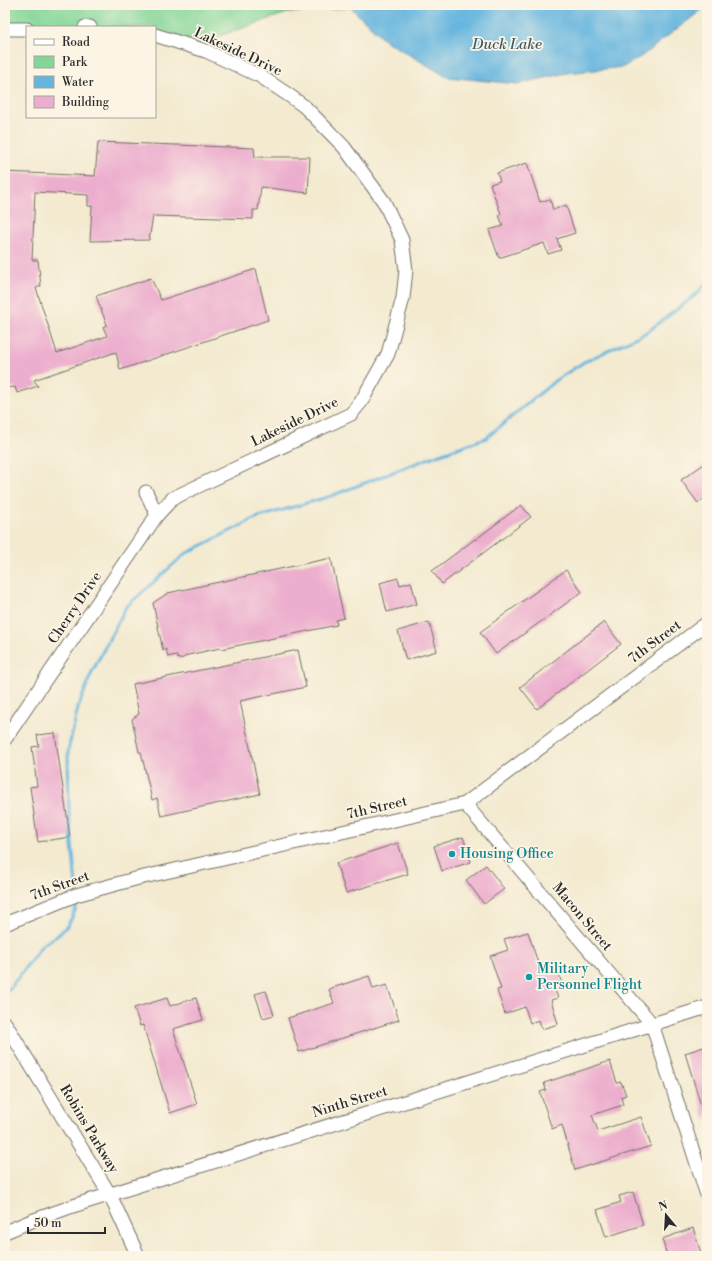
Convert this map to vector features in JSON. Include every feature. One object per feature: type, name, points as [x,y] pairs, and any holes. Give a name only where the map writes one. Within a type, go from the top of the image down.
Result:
[{"type":"street","points":[[5,29],[26,29]]},
{"type":"street","name":"Lakeside Drive","points":[[156,35],[206,51],[260,76],[305,107],[344,147],[384,202],[402,240],[406,270],[403,298],[388,354],[361,402],[350,414],[173,498],[157,515]]},
{"type":"street","points":[[146,492],[157,515]]},
{"type":"street","name":"Cherry Drive","points":[[5,739],[157,515]]},
{"type":"street","name":"7th Street","points":[[5,924],[76,895],[135,879],[465,804],[707,623]]},
{"type":"street","name":"Macon Street","points":[[465,804],[652,1024],[707,1195]]},
{"type":"street","name":"Ninth Street","points":[[6,1234],[34,1220],[110,1194],[707,1006]]},
{"type":"street","name":"Robins Parkway","points":[[5,1023],[110,1194],[138,1256]]},
{"type":"green space","points":[[5,5],[377,5],[287,13],[190,46],[156,42],[156,26],[5,27]]},
{"type":"water","name":"Duck Lake","points":[[348,5],[707,6],[642,56],[623,67],[567,73],[518,84],[447,77],[386,41]]},
{"type":"building","points":[[98,142],[254,148],[255,157],[310,157],[308,193],[261,187],[258,210],[253,210],[253,219],[153,216],[149,240],[90,241],[92,206],[88,206],[88,195],[35,192],[32,260],[38,260],[41,286],[36,288],[57,353],[107,336],[103,327],[107,325],[96,296],[151,278],[161,300],[256,269],[268,320],[120,370],[116,352],[34,380],[38,386],[17,393],[15,387],[5,388],[5,172],[95,176]]},
{"type":"building","points":[[527,163],[540,202],[550,199],[553,210],[566,205],[575,233],[557,239],[561,250],[548,254],[544,243],[499,258],[489,230],[503,226],[499,215],[501,214],[490,184],[500,181],[497,173]]},
{"type":"building","points":[[707,462],[707,497],[698,503],[681,480]]},
{"type":"building","points":[[521,505],[531,517],[442,584],[432,571]]},
{"type":"building","points":[[331,558],[344,618],[336,620],[337,625],[220,648],[188,655],[178,659],[176,655],[168,657],[166,649],[163,651],[153,603],[168,593]]},
{"type":"building","points":[[566,570],[582,592],[496,654],[480,632]]},
{"type":"building","points":[[398,578],[400,585],[411,582],[417,604],[387,612],[380,583]]},
{"type":"building","points":[[429,622],[437,651],[406,660],[398,631]]},
{"type":"building","points":[[604,622],[621,644],[537,709],[520,687]]},
{"type":"building","points":[[298,650],[306,687],[240,701],[260,794],[161,816],[157,798],[152,800],[132,719],[139,714],[133,684]]},
{"type":"building","points":[[55,733],[70,837],[38,842],[30,787],[37,786],[32,747],[39,746],[37,735]]},
{"type":"building","name":"Housing Office","points":[[463,837],[471,862],[442,871],[434,846]]},
{"type":"building","points":[[398,843],[408,874],[346,893],[336,863]]},
{"type":"building","points":[[486,865],[504,889],[484,904],[466,880]]},
{"type":"building","name":"Military Personnel Flight","points":[[528,932],[539,966],[555,961],[563,987],[555,990],[558,998],[551,1000],[558,1024],[542,1029],[539,1020],[530,1023],[525,1007],[505,1014],[497,990],[501,989],[490,956],[508,950],[504,939]]},
{"type":"building","points":[[369,976],[373,989],[387,985],[399,1020],[299,1052],[288,1018],[334,1003],[329,989]]},
{"type":"building","points":[[266,991],[274,1015],[263,1018],[255,994]]},
{"type":"building","points":[[167,998],[170,1006],[196,998],[203,1020],[173,1029],[197,1104],[170,1113],[143,1025],[140,1026],[134,1008]]},
{"type":"building","points":[[707,1046],[707,1118],[705,1119],[685,1053]]},
{"type":"building","points":[[610,1061],[617,1083],[621,1082],[626,1095],[621,1097],[623,1105],[592,1115],[598,1131],[641,1117],[651,1146],[575,1170],[562,1125],[552,1129],[540,1092],[546,1090],[544,1083]]},
{"type":"building","points":[[633,1192],[643,1225],[606,1237],[597,1210],[621,1202],[619,1196]]},
{"type":"building","points":[[693,1228],[702,1256],[667,1256],[662,1239]]},
{"type":"waterway","points":[[76,886],[69,812],[68,751],[78,708],[92,672],[126,607],[185,554],[256,518],[331,496],[486,438],[556,380],[584,362],[647,332],[697,294],[707,282]]},
{"type":"waterway","points":[[9,990],[42,945],[57,936],[68,925],[77,904]]},
{"type":"place","name":"Housing Office","points":[[452,854]]},
{"type":"place","name":"Military Personnel Flight","points":[[529,977]]}]
